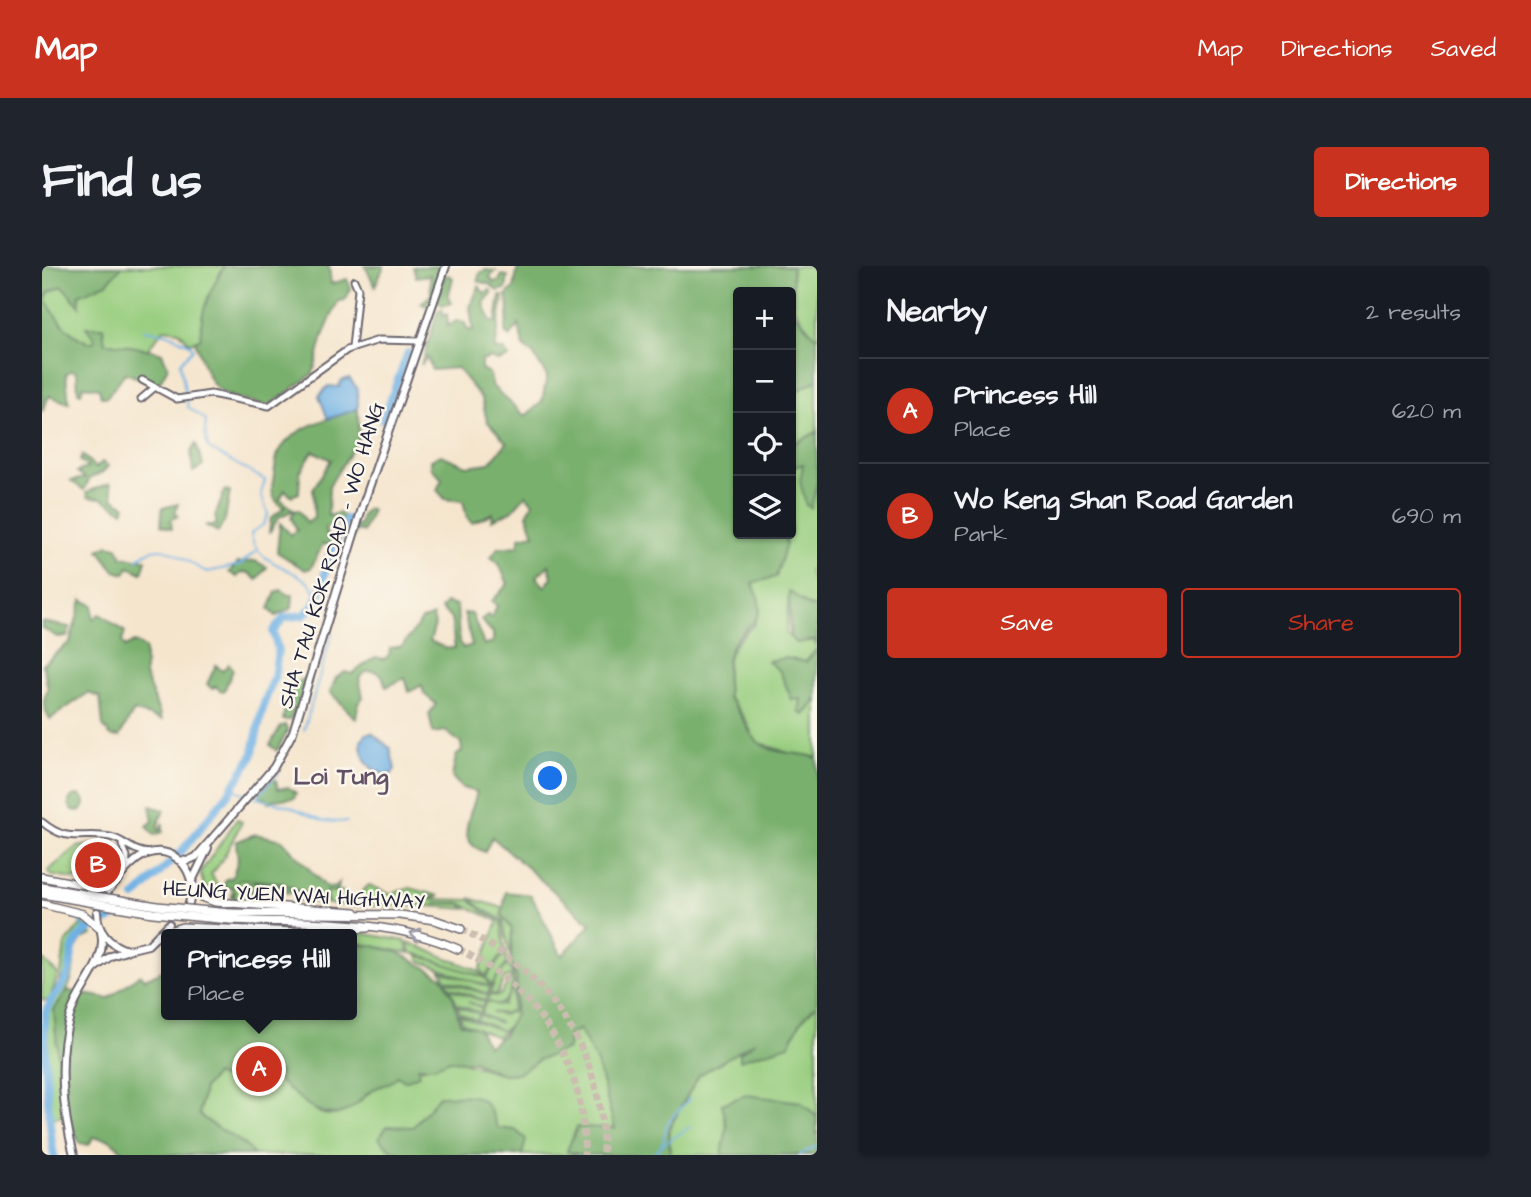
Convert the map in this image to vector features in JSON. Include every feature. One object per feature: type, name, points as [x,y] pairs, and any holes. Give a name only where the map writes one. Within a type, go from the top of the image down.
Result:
[{"type":"highway","points":[[42,877],[99,887],[117,881]]},
{"type":"highway","points":[[193,884],[201,897],[212,901],[341,909],[373,915]]},
{"type":"highway","name":"HEUNG YUEN WAI HIGHWAY","points":[[42,887],[230,917],[373,915],[425,918],[461,929]]},
{"type":"highway","name":"HEUNG YUEN WAI HIGHWAY","points":[[42,894],[153,913],[389,927],[458,949]]},
{"type":"highway","points":[[42,904],[95,917],[102,933]]},
{"type":"highway","points":[[351,929],[389,927]]},
{"type":"highway","points":[[174,929],[226,929]]},
{"type":"main road","name":"SHA TAU KOK ROAD – WO HANG","points":[[183,862],[196,857],[250,796],[277,762],[297,723],[363,502],[446,266]]},
{"type":"main road","name":"SHA TAU KOK ROAD – WO HANG","points":[[189,903],[196,868],[216,835]]},
{"type":"main road","points":[[107,892],[141,858],[154,853],[183,862],[193,884]]},
{"type":"main road","points":[[164,929],[169,924]]},
{"type":"main road","points":[[102,933],[117,947],[130,950]]},
{"type":"main road","points":[[74,1155],[66,1117],[65,1037],[76,998],[102,952],[102,933]]},
{"type":"main road","points":[[95,968],[111,956],[148,945],[159,934]]},
{"type":"street","points":[[352,348],[358,289],[354,280]]},
{"type":"street","points":[[142,380],[177,399],[211,394],[269,406],[352,348],[379,341],[419,341]]},
{"type":"street","points":[[141,399],[154,388]]},
{"type":"street","points":[[42,822],[67,836],[110,837],[134,850],[154,853]]},
{"type":"street","points":[[120,842],[128,859],[124,874]]},
{"type":"green space","points":[[42,266],[122,266],[107,283],[79,295],[80,306],[62,286],[49,292],[45,299],[63,325],[89,343],[96,340],[86,327],[103,327],[105,343],[162,353],[168,367],[158,385],[125,373],[107,397],[101,397],[99,388],[83,386],[81,393],[78,392],[77,373],[72,370],[66,374],[69,403],[49,396],[42,412]]},
{"type":"green space","points":[[115,266],[225,266],[207,301],[202,319],[201,339],[190,343],[179,331],[164,329],[147,350],[84,344],[63,333],[52,321],[43,299],[50,290]]},
{"type":"green space","points":[[224,266],[329,266],[331,284],[347,279],[351,289],[345,300],[338,301],[323,336],[313,374],[269,406],[237,398],[218,389],[206,372],[195,341],[201,338],[204,310]]},
{"type":"green space","points":[[365,266],[384,266],[375,286]]},
{"type":"green space","points":[[445,266],[430,308],[421,303],[431,295],[430,275],[416,277],[413,267]]},
{"type":"green space","points":[[518,266],[792,266],[792,287],[733,287],[733,539],[784,539],[786,544],[776,577],[753,583],[760,607],[759,614],[733,644],[728,657],[727,677],[728,698],[755,739],[777,751],[817,758],[817,1004],[801,1021],[789,1045],[740,1060],[740,1053],[756,1041],[699,1075],[669,1128],[670,1155],[580,1155],[567,1151],[577,1127],[615,1128],[597,1063],[579,1029],[569,1036],[568,1049],[538,1060],[519,1073],[502,1074],[474,1062],[450,1060],[434,1067],[418,1067],[419,1075],[405,1081],[397,1076],[342,1113],[332,1114],[313,1108],[278,1080],[280,1072],[273,1069],[253,1068],[226,1080],[215,1075],[204,1088],[199,1114],[242,1143],[254,1155],[128,1155],[108,1139],[93,1137],[89,1145],[79,1143],[61,1097],[54,1010],[68,990],[108,999],[140,974],[145,979],[161,971],[161,1020],[357,1020],[357,946],[369,945],[398,952],[442,977],[453,997],[460,1023],[478,1028],[488,1046],[503,1035],[515,1015],[517,978],[511,961],[512,929],[502,915],[506,892],[531,895],[562,956],[591,924],[492,837],[485,852],[469,841],[468,819],[477,792],[462,788],[452,777],[456,756],[462,751],[461,743],[445,731],[433,733],[429,714],[436,704],[424,694],[422,685],[409,692],[405,678],[386,687],[382,675],[372,671],[365,673],[359,678],[363,697],[358,704],[356,719],[330,692],[336,678],[345,672],[352,674],[375,657],[384,659],[389,655],[390,648],[402,646],[422,620],[433,616],[435,625],[430,641],[445,648],[455,648],[451,618],[441,609],[446,603],[457,606],[459,640],[463,648],[472,645],[464,613],[472,614],[484,645],[493,642],[493,633],[481,620],[487,615],[492,617],[497,606],[492,601],[508,584],[499,564],[491,557],[498,548],[518,546],[520,537],[534,534],[527,514],[533,503],[526,495],[512,511],[492,520],[493,513],[472,523],[467,518],[463,501],[445,499],[437,490],[442,479],[431,467],[431,460],[441,455],[467,466],[489,463],[507,443],[487,421],[482,399],[457,368],[432,370],[427,357],[421,365],[438,310],[443,310],[443,316],[447,314],[448,326],[458,320],[464,322],[468,330],[473,330],[470,307],[479,286],[484,293],[490,290],[492,293],[484,303],[491,322],[496,322],[500,295],[503,296],[495,350],[504,350],[509,357],[498,361],[490,358],[481,361],[481,369],[489,373],[493,387],[525,416],[542,402],[547,376],[533,354],[523,347],[519,324],[510,337],[505,333],[509,310],[506,295],[514,288]],"holes":[[[549,565],[552,577],[545,587],[536,577]]]},
{"type":"green space","points":[[792,266],[817,266],[817,342],[796,311],[796,287],[793,287]]},
{"type":"green space","points":[[485,270],[496,271],[490,277],[493,282],[499,281],[502,275],[508,276],[506,289],[497,291],[491,285],[478,281],[479,274]]},
{"type":"green space","points":[[445,276],[453,278],[448,297],[452,303],[443,306],[437,300]]},
{"type":"green space","points":[[796,315],[817,338],[817,380],[796,391]]},
{"type":"green space","points":[[817,380],[817,432],[796,442],[796,413],[796,391]]},
{"type":"green space","points":[[358,409],[359,438],[329,486],[328,516],[339,513],[347,519],[325,528],[328,539],[334,545],[329,557],[330,545],[323,544],[311,568],[305,570],[277,552],[280,523],[291,535],[297,530],[291,518],[294,511],[299,510],[307,523],[314,518],[313,489],[331,460],[313,451],[300,472],[299,493],[291,496],[285,490],[280,499],[294,510],[279,517],[269,533],[271,518],[284,508],[275,500],[273,493],[277,457],[284,444],[303,429]]},
{"type":"green space","points":[[817,432],[817,482],[811,508],[806,505],[800,481],[803,464],[796,466],[796,442]]},
{"type":"green space","points":[[196,444],[203,465],[193,472],[191,452]]},
{"type":"green space","points":[[82,455],[96,468],[102,462],[108,466],[103,472],[90,478],[84,490],[71,481],[85,478],[77,472],[88,467],[80,461]]},
{"type":"green space","points":[[803,464],[817,480],[817,567],[809,571],[812,582],[817,582],[817,608],[809,606],[789,592],[786,633],[796,643],[814,640],[817,649],[806,662],[786,658],[769,662],[780,671],[792,700],[801,698],[805,714],[817,700],[817,758],[794,755],[763,744],[756,752],[747,723],[728,698],[729,656],[737,641],[755,624],[753,583],[786,544],[784,539],[796,539],[796,465]]},
{"type":"green space","points":[[110,483],[114,499],[125,506],[123,511],[101,498],[88,497],[87,492]]},
{"type":"green space","points":[[225,490],[230,492],[225,520],[218,532],[205,525],[217,525],[215,516]]},
{"type":"green space","points":[[178,504],[175,512],[178,516],[171,520],[172,529],[161,525],[162,508]]},
{"type":"green space","points":[[369,508],[372,510],[363,532],[357,530],[343,555],[351,524],[359,526],[363,513]]},
{"type":"green space","points":[[108,545],[118,547],[122,557],[146,560],[142,573],[129,567],[125,574],[115,571],[99,550]]},
{"type":"green space","points":[[255,561],[267,567],[257,580],[249,573],[242,572],[237,577],[229,572],[238,563]]},
{"type":"green space","points":[[281,590],[288,595],[293,594],[292,608],[276,616],[269,609],[276,592]]},
{"type":"green space","points":[[789,591],[809,606],[817,608],[817,643],[814,640],[796,643],[790,637]]},
{"type":"green space","points":[[82,600],[93,605],[93,619],[100,614],[125,632],[122,642],[125,647],[134,642],[145,649],[145,675],[162,720],[134,711],[119,737],[111,736],[103,726],[100,697],[88,693],[50,719],[44,704],[48,689],[43,664],[70,642]]},
{"type":"green space","points":[[42,622],[70,627],[67,637],[57,637],[42,628]]},
{"type":"green space","points":[[817,649],[817,700],[804,715],[799,711],[801,699],[792,700],[780,671],[768,661],[786,658],[806,662]]},
{"type":"green space","points":[[229,664],[233,670],[224,691],[220,691],[216,686],[212,689],[207,684],[216,665],[222,671]]},
{"type":"green space","points":[[305,678],[300,702],[290,720],[283,720],[291,690]]},
{"type":"green space","points":[[285,725],[288,730],[277,751],[270,745],[280,727]]},
{"type":"green space","points":[[270,780],[276,780],[278,789],[288,787],[296,793],[294,798],[272,800],[268,803],[266,798],[259,798],[259,793]]},
{"type":"green space","points":[[74,795],[80,795],[85,803],[83,809],[74,811],[69,806],[69,800]]},
{"type":"green space","points":[[150,806],[164,810],[157,828],[159,831],[163,823],[163,832],[154,835],[147,826],[153,821]]},
{"type":"green space","points":[[237,819],[242,822],[224,857],[211,874],[226,899],[205,889],[200,873]]},
{"type":"green space","points":[[255,834],[282,840],[325,886],[335,888],[339,883],[338,889],[334,892],[326,891],[327,899],[318,901],[282,883],[240,879],[233,888],[223,888],[226,879],[232,878],[238,860],[236,842]]},
{"type":"green space","points":[[103,843],[116,847],[105,868],[98,874],[82,879],[50,875],[48,871],[77,847]]},
{"type":"green space","points":[[116,847],[123,862],[118,875],[96,884],[85,881],[106,868]]},
{"type":"green space","points":[[240,879],[282,883],[311,896],[255,883],[244,884],[248,891],[271,894],[271,900],[234,899],[236,890],[231,899],[234,882]]},
{"type":"green space","points":[[247,885],[280,885],[294,893],[254,890]]},
{"type":"green space","points":[[369,885],[390,894],[410,888],[440,896],[424,899],[471,900],[483,911],[501,920],[505,951],[485,976],[480,969],[498,921],[460,903],[435,903],[460,904],[467,909],[413,905],[350,906],[294,900],[295,895],[328,901],[326,891],[342,891],[352,901]]},
{"type":"green space","points":[[470,898],[503,908],[502,915],[512,930],[511,960],[503,920],[484,910]]},
{"type":"green space","points":[[83,922],[92,935],[82,939],[73,953],[74,969],[70,983],[54,1010],[63,1116],[48,1120],[42,1023],[48,1000],[42,1000],[42,959],[58,974],[51,996],[60,981],[65,944]]},
{"type":"green space","points":[[357,933],[405,941],[409,953],[357,943]]},
{"type":"green space","points":[[408,942],[477,970],[484,977],[411,953]]},
{"type":"green space","points":[[506,952],[507,963],[491,986],[486,977]]},
{"type":"green space","points":[[417,954],[485,978],[490,986],[420,961]]},
{"type":"green space","points":[[511,962],[517,978],[515,1019],[503,1031],[460,1013],[457,1006],[479,1014],[477,1019],[480,1015],[500,1023],[481,1014],[486,1002],[503,1005],[513,986],[512,1010],[503,1014],[492,1012],[502,1015],[512,1011],[512,1014],[515,991]]},
{"type":"green space","points":[[508,964],[512,974],[503,981],[497,994],[490,994],[496,978]]},
{"type":"green space","points":[[441,971],[490,987],[488,994],[445,979]]},
{"type":"green space","points":[[513,975],[511,989],[504,1001],[497,1005],[487,1001],[489,996],[500,995]]},
{"type":"green space","points":[[446,981],[488,995],[486,1001],[449,987]]},
{"type":"green space","points":[[817,983],[817,1118],[722,1104],[727,1127],[722,1155],[670,1155],[669,1129],[699,1075],[772,1031]]},
{"type":"green space","points":[[450,989],[485,1002],[482,1007],[468,1002],[482,1008],[480,1013],[457,1004]]},
{"type":"green space","points":[[460,1015],[503,1031],[497,1037],[462,1022]]},
{"type":"green space","points":[[580,1028],[596,1058],[615,1129],[577,1127],[567,1151],[579,1155],[254,1155],[199,1114],[204,1088],[215,1075],[226,1080],[252,1068],[271,1069],[288,1080],[316,1110],[335,1115],[349,1109],[387,1081],[452,1059],[502,1074],[519,1073],[543,1048]]},
{"type":"green space","points":[[746,1095],[801,1102],[817,1117],[817,1155],[722,1155],[727,1127],[722,1104]]},
{"type":"green space","points":[[439,1096],[471,1096],[484,1101],[498,1128],[515,1130],[526,1139],[522,1155],[404,1155],[389,1148],[379,1138],[387,1126],[413,1127]]},
{"type":"water","points":[[349,378],[358,389],[358,409],[328,419],[319,396],[328,386],[339,387],[341,381]]},
{"type":"water","points":[[372,733],[390,748],[395,769],[391,775],[378,772],[365,760],[361,741],[366,734]]},
{"type":"waterway","points":[[144,330],[166,333],[190,344],[193,349],[180,363],[188,407],[206,420],[208,448],[265,480],[261,494],[268,514],[263,525],[251,533],[255,545],[271,561],[304,579],[318,597]]},
{"type":"waterway","points":[[383,420],[408,353]]},
{"type":"waterway","points":[[135,897],[181,852],[228,794],[252,756],[264,703],[274,678],[278,650],[273,632],[284,618],[304,615],[314,605],[329,557],[347,519]]},
{"type":"waterway","points":[[137,560],[156,549],[164,549],[207,572],[240,565],[258,549]]},
{"type":"waterway","points":[[304,730],[332,633]]},
{"type":"waterway","points":[[257,798],[279,772]]},
{"type":"waterway","points":[[232,788],[247,795]]},
{"type":"waterway","points":[[252,797],[289,806],[324,821],[347,822]]},
{"type":"waterway","points":[[54,1155],[47,1082],[46,1011],[68,975],[73,948],[78,939],[122,911]]},
{"type":"waterway","points":[[77,915],[84,932]]},
{"type":"waterway","points":[[662,1145],[668,1122],[690,1098]]},
{"type":"waterway","points":[[653,1155],[662,1145],[690,1127]]},
{"type":"waterway","points":[[800,1155],[817,1146]]},
{"type":"tunnel","points":[[461,929],[493,947],[521,969],[546,993],[566,1021],[583,1051],[595,1084],[603,1155]]},
{"type":"tunnel","points":[[458,949],[486,965],[511,985],[552,1033],[577,1091],[583,1122],[584,1155]]},
{"type":"place","name":"Wo Keng Shan Road Garden","points":[[98,865]]},
{"type":"place","name":"Princess Hill","points":[[259,1069]]},
{"type":"district","name":"Loi Tung","points":[[341,776]]}]
